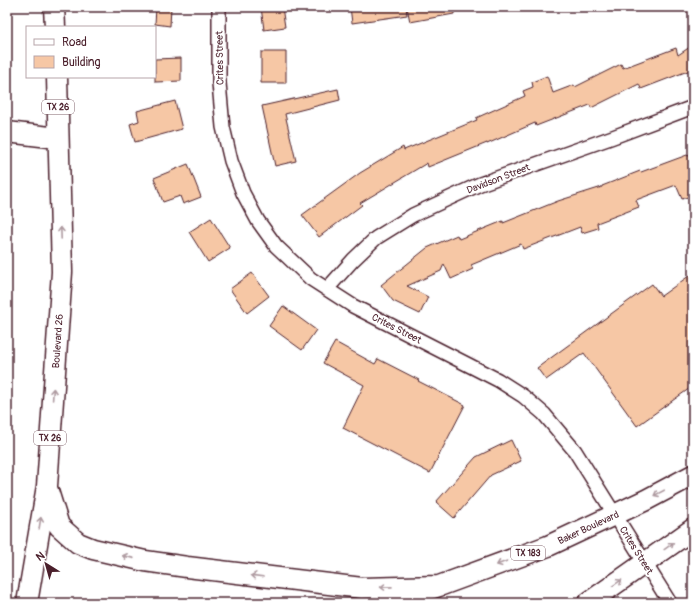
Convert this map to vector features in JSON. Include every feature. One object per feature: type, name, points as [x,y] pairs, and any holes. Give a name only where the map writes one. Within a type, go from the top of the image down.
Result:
[{"type":"main road","points":[[54,7],[55,26]]},
{"type":"main road","name":"Boulevard 26","points":[[27,603],[46,486],[62,272],[57,78]]},
{"type":"main road","points":[[7,132],[58,138]]},
{"type":"main road","name":"Baker Boulevard","points":[[388,603],[548,546],[646,500],[693,475]]},
{"type":"main road","points":[[46,486],[59,526],[78,543],[93,550],[145,561],[187,567],[362,588],[439,586]]},
{"type":"main road","points":[[588,603],[693,529]]},
{"type":"street","name":"Crites Street","points":[[218,7],[219,83],[223,127],[231,161],[244,193],[258,221],[276,246],[311,279],[327,290],[353,306],[498,380],[523,396],[544,414],[575,451],[670,603]]},
{"type":"street","name":"Davidson Street","points":[[327,290],[353,260],[376,238],[413,214],[480,184],[693,107]]},
{"type":"building","points":[[156,7],[171,7],[170,26],[155,24]]},
{"type":"building","points":[[261,7],[282,7],[285,27],[264,30]]},
{"type":"building","points":[[350,7],[406,7],[407,15],[352,23]]},
{"type":"building","points":[[407,7],[454,7],[454,14],[410,22]]},
{"type":"building","points":[[693,45],[693,69],[641,89],[639,84],[591,108],[590,105],[536,126],[535,123],[428,167],[427,163],[360,203],[362,205],[319,237],[302,215],[360,173],[403,147],[404,150],[477,120],[476,118],[525,96],[523,91],[533,87],[532,82],[547,76],[553,93],[574,85],[575,87],[621,64],[623,68],[676,48],[678,55]]},
{"type":"building","points":[[261,52],[286,52],[286,83],[261,83]]},
{"type":"building","points":[[181,58],[181,81],[155,82],[156,59]]},
{"type":"building","points":[[338,89],[340,100],[285,114],[296,161],[275,166],[262,106]]},
{"type":"building","points":[[175,101],[182,129],[135,142],[130,124],[139,121],[137,111]]},
{"type":"building","points":[[693,154],[693,195],[682,199],[676,185],[636,200],[639,207],[597,223],[598,228],[582,233],[580,227],[523,249],[521,244],[471,265],[473,269],[451,279],[444,264],[441,271],[407,286],[428,297],[420,314],[393,301],[381,285],[427,248],[457,235],[459,239],[558,201],[602,187],[640,171],[641,172]]},
{"type":"building","points":[[188,164],[201,197],[183,204],[180,196],[163,202],[154,178]]},
{"type":"building","points":[[211,218],[230,248],[208,262],[189,232]]},
{"type":"building","points":[[252,273],[269,296],[247,313],[230,289]]},
{"type":"building","points":[[693,273],[693,386],[637,426],[584,353],[546,380],[537,368],[652,284],[661,296]]},
{"type":"building","points":[[283,306],[316,330],[302,350],[269,326]]},
{"type":"building","points":[[335,342],[375,364],[378,359],[465,405],[430,473],[343,428],[364,385],[323,363]]},
{"type":"building","points":[[511,440],[521,461],[491,475],[454,518],[436,502],[476,457]]}]
